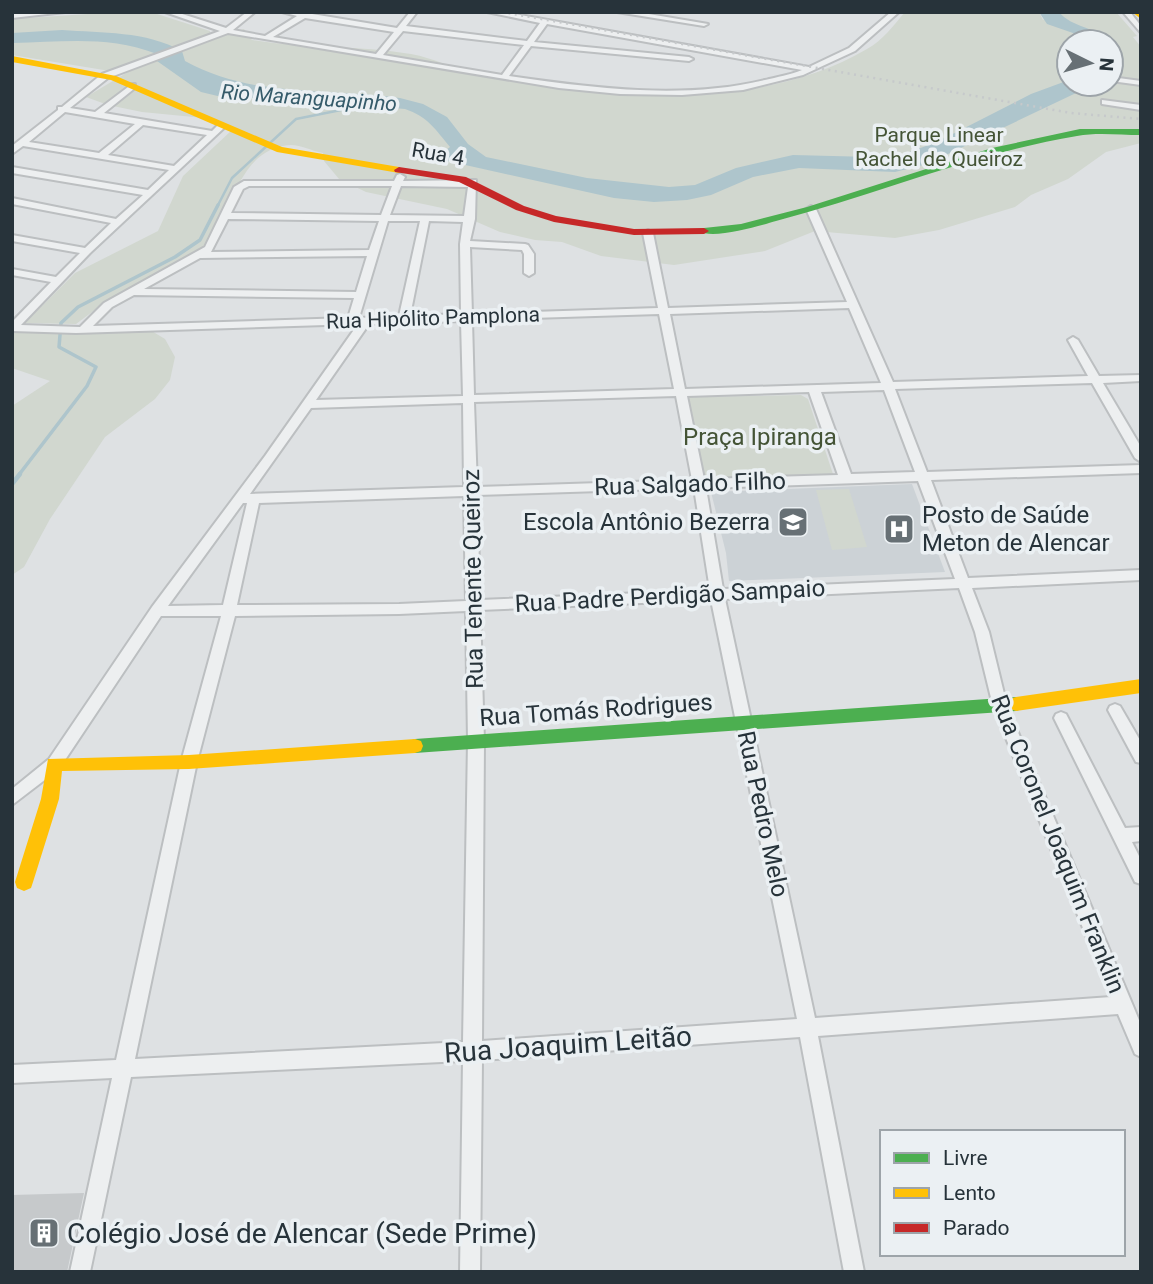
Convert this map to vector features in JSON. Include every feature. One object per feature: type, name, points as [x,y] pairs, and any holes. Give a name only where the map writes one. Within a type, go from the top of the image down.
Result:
[{"type":"main road","points":[[1136,12],[1141,18]]},
{"type":"main road","name":"Rua 4","points":[[12,59],[105,76],[132,86],[217,131],[280,149],[402,176],[473,183],[520,208],[554,219],[594,228],[648,233],[741,227],[811,209],[995,150],[1080,132],[1141,132]]},
{"type":"main road","name":"Rua Tomás Rodrigues","points":[[54,764],[189,762],[1000,706],[1141,686]]},
{"type":"main road","points":[[24,883],[50,799],[54,764]]},
{"type":"street","points":[[12,16],[62,12]]},
{"type":"street","points":[[168,12],[227,31],[378,57],[504,78],[587,89],[649,93],[716,90],[770,81],[811,69],[860,47],[896,12]]},
{"type":"street","points":[[12,151],[105,76],[227,31],[252,12]]},
{"type":"street","points":[[285,12],[528,44],[689,59]]},
{"type":"street","points":[[378,57],[414,12]]},
{"type":"street","points":[[490,12],[811,69]]},
{"type":"street","points":[[620,12],[704,24]]},
{"type":"street","points":[[1126,12],[1141,31]]},
{"type":"street","points":[[266,38],[303,16]]},
{"type":"street","points":[[504,78],[545,22]]},
{"type":"street","points":[[98,114],[132,86]]},
{"type":"street","points":[[1105,102],[1141,108]]},
{"type":"street","points":[[61,110],[217,131]]},
{"type":"street","points":[[101,156],[143,121]]},
{"type":"street","points":[[12,328],[87,251],[217,131]]},
{"type":"street","points":[[20,143],[176,169]]},
{"type":"street","points":[[12,170],[150,193]]},
{"type":"street","points":[[12,798],[54,764],[157,611],[246,499],[308,404],[359,320],[360,295],[402,176]]},
{"type":"street","name":"Rua 4","points":[[225,216],[239,187],[250,182],[402,176]]},
{"type":"street","name":"Rua Tenente Queiroz","points":[[470,1272],[476,741],[465,244],[473,183]]},
{"type":"street","points":[[12,201],[119,222]]},
{"type":"street","name":"Rua Coronel Joaquim Franklin","points":[[811,209],[889,387],[961,583],[982,632],[1000,706],[1141,1048]]},
{"type":"street","points":[[80,329],[102,310],[131,292],[201,255],[213,244],[225,216],[470,219]]},
{"type":"street","points":[[404,320],[425,218]]},
{"type":"street","name":"Rua Pedro Melo","points":[[648,233],[682,393],[717,594],[808,1029],[854,1272]]},
{"type":"street","points":[[12,238],[87,251]]},
{"type":"street","points":[[465,244],[525,247],[529,254],[529,273]]},
{"type":"street","points":[[201,255],[373,253]]},
{"type":"street","points":[[12,272],[56,284]]},
{"type":"street","points":[[12,281],[56,284]]},
{"type":"street","points":[[131,292],[360,295]]},
{"type":"street","name":"Rua Hipólito Pamplona","points":[[12,328],[80,329],[853,305]]},
{"type":"street","points":[[1073,340],[1141,458]]},
{"type":"street","points":[[308,404],[1141,378]]},
{"type":"street","points":[[814,389],[846,479]]},
{"type":"street","name":"Rua Salgado Filho","points":[[246,499],[1141,469]]},
{"type":"street","points":[[80,1272],[189,762],[229,611],[246,499]]},
{"type":"street","name":"Rua Padre Perdigão Sampaio","points":[[157,611],[473,605],[1141,575]]},
{"type":"street","points":[[1115,710],[1141,757]]},
{"type":"street","points":[[1061,718],[1129,844],[1141,877]]},
{"type":"street","points":[[1129,844],[1141,834]]},
{"type":"street","name":"Rua Joaquim Leitão","points":[[12,1074],[473,1051],[1122,1005]]},
{"type":"shaded area","name":"Escola Antônio Bezerra","points":[[912,484],[945,572],[729,581],[726,553],[711,492]]},
{"type":"green space","points":[[118,12],[154,13],[210,31],[210,34],[110,71],[12,55],[12,19]]},
{"type":"green space","name":"Parque Linear Rachel de Queiroz","points":[[905,12],[1039,12],[1043,20],[1055,12],[1116,12],[1137,36],[1133,37],[1141,47],[1141,143],[1106,152],[1068,179],[1031,195],[1015,207],[939,230],[895,238],[815,231],[765,251],[674,265],[601,256],[562,242],[535,240],[500,232],[447,209],[366,192],[339,179],[324,161],[323,153],[291,145],[272,149],[257,159],[236,189],[210,239],[198,251],[112,297],[76,324],[25,323],[75,273],[158,231],[183,176],[232,130],[214,119],[142,112],[86,97],[128,72],[244,29],[252,40],[411,54],[484,77],[575,90],[661,95],[747,90],[789,81],[829,68],[867,49],[883,37]]},
{"type":"green space","points":[[150,330],[165,339],[175,357],[170,380],[155,399],[105,437],[50,519],[24,567],[12,575],[12,406],[50,381],[12,368],[12,332]]},
{"type":"green space","name":"Praça Ipiranga","points":[[801,395],[808,399],[833,474],[702,478],[686,402],[689,397]]},
{"type":"green space","points":[[849,489],[867,547],[832,550],[816,490]]},
{"type":"water","points":[[1039,12],[1059,12],[1086,28],[1059,28],[1047,24]]},
{"type":"water","name":"Rio Maranguapinho","points":[[62,30],[139,36],[168,44],[182,51],[185,61],[236,81],[290,90],[400,98],[423,104],[447,117],[468,144],[486,157],[587,178],[669,187],[695,185],[736,168],[793,155],[872,157],[904,154],[937,142],[1031,94],[1055,85],[1055,98],[1066,98],[927,164],[895,172],[799,168],[753,177],[711,195],[654,202],[614,198],[443,160],[437,157],[450,147],[425,120],[405,109],[277,98],[226,98],[201,92],[157,61],[157,54],[139,48],[85,41],[12,43],[12,33]]},
{"type":"building","name":"Colégio José de Alencar (Sede Prime)","points":[[84,1193],[67,1272],[12,1272],[12,1195]]},
{"type":"waterway","points":[[217,207],[232,178],[296,119],[366,105]]},
{"type":"waterway","points":[[18,476],[87,386],[96,367],[59,347],[61,323],[78,307],[175,257],[200,240],[218,205]]},
{"type":"waterway","points":[[12,484],[20,474]]},
{"type":"railway","points":[[502,12],[1071,113],[1141,119]]},
{"type":"traffic: fast","points":[[704,231],[741,227],[811,209],[995,150],[1080,132],[1141,132]]},
{"type":"traffic: fast","points":[[415,746],[1016,704]]},
{"type":"traffic: slow","points":[[1136,12],[1141,17]]},
{"type":"traffic: slow","points":[[12,59],[113,78],[280,150],[399,170]]},
{"type":"traffic: slow","points":[[1016,704],[1141,686]]},
{"type":"traffic: slow","points":[[24,882],[50,799],[54,764],[189,762],[415,746]]},
{"type":"traffic: jam","points":[[399,170],[462,179],[520,208],[554,219],[634,232],[704,231]]},
{"type":"place","name":"Escola Antônio Bezerra","points":[[793,522]]},
{"type":"place","name":"Posto de Saúde Meton de Alencar","points":[[899,529]]},
{"type":"place","name":"Colégio José de Alencar (Sede Prime)","points":[[44,1233]]}]
